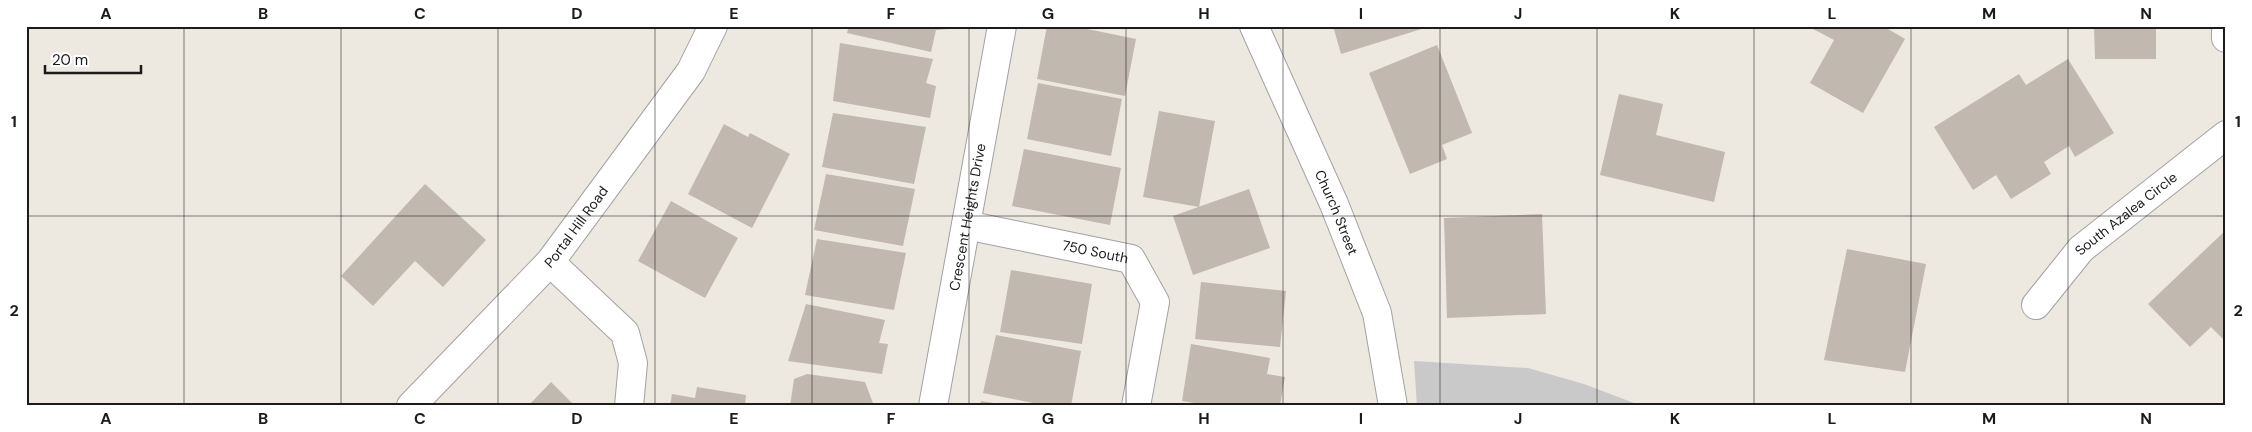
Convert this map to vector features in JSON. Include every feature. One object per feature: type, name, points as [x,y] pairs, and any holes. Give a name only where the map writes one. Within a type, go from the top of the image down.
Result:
[{"type":"street","name":"Portal Hill Road","points":[[411,406],[550,262],[691,71],[712,26]]},
{"type":"street","name":"Crescent Heights Drive","points":[[933,406],[1002,26]]},
{"type":"street","name":"Church Street","points":[[1254,26],[1334,204],[1377,313],[1393,406]]},
{"type":"street","points":[[2226,32],[2226,38]]},
{"type":"street","name":"South Azalea Circle","points":[[2036,305],[2081,249],[2226,135]]},
{"type":"street","name":"750 South","points":[[966,225],[1131,259],[1156,302],[1136,406]]},
{"type":"street","points":[[550,262],[625,333],[633,363],[628,406]]},
{"type":"shaded area","points":[[1414,361],[1528,368],[1584,384],[1642,406],[1417,406]]},
{"type":"building","points":[[849,26],[949,26],[949,29],[936,30],[931,52],[847,33]]},
{"type":"building","points":[[1047,26],[1073,26],[1136,39],[1125,96],[1037,79]]},
{"type":"building","points":[[1333,26],[1428,26],[1428,27],[1341,54]]},
{"type":"building","points":[[1811,26],[1883,26],[1905,39],[1863,113],[1810,83],[1834,40],[1811,28]]},
{"type":"building","points":[[2094,26],[2156,26],[2156,59],[2095,59]]},
{"type":"building","points":[[840,43],[933,59],[926,83],[936,86],[930,118],[833,101]]},
{"type":"building","points":[[1437,45],[1472,133],[1442,145],[1447,159],[1410,174],[1369,73]]},
{"type":"building","points":[[2068,59],[2114,133],[2075,157],[2069,146],[2044,162],[2051,174],[2011,199],[1996,175],[1973,190],[1934,127],[2019,74],[2026,85]]},
{"type":"building","points":[[1038,83],[1122,99],[1111,156],[1027,139]]},
{"type":"building","points":[[1619,94],[1663,104],[1656,135],[1725,152],[1714,202],[1600,175]]},
{"type":"building","points":[[1159,111],[1215,121],[1199,207],[1143,197]]},
{"type":"building","points":[[833,113],[926,127],[914,184],[822,167]]},
{"type":"building","points":[[724,124],[748,137],[750,133],[790,154],[752,228],[688,194]]},
{"type":"building","points":[[1024,149],[1121,168],[1110,225],[1012,206]]},
{"type":"building","points":[[826,174],[915,189],[903,246],[814,230]]},
{"type":"building","points":[[425,184],[486,240],[443,287],[415,261],[373,306],[341,276]]},
{"type":"building","points":[[1249,189],[1270,248],[1193,275],[1173,216]]},
{"type":"building","points":[[671,201],[738,238],[705,298],[638,261]]},
{"type":"building","points":[[1542,214],[1546,314],[1447,318],[1444,218]]},
{"type":"building","points":[[2226,230],[2226,342],[2211,327],[2190,347],[2148,304]]},
{"type":"building","points":[[817,239],[906,253],[894,310],[805,295]]},
{"type":"building","points":[[1847,249],[1926,264],[1905,372],[1824,360]]},
{"type":"building","points":[[1011,270],[1092,284],[1082,344],[1000,332]]},
{"type":"building","points":[[1201,282],[1286,291],[1280,347],[1195,339]]},
{"type":"building","points":[[806,304],[885,320],[879,343],[888,344],[882,374],[788,361]]},
{"type":"building","points":[[996,335],[1081,351],[1071,406],[1048,406],[983,393]]},
{"type":"building","points":[[1191,344],[1270,358],[1267,374],[1285,377],[1280,406],[1212,406],[1182,401]]},
{"type":"building","points":[[807,374],[865,382],[874,406],[790,406],[794,379]]},
{"type":"building","points":[[551,382],[575,406],[528,406]]},
{"type":"building","points":[[697,387],[746,395],[745,406],[670,406],[672,394],[695,398]]},
{"type":"building","points":[[981,401],[1007,405],[1007,406],[980,406]]}]
